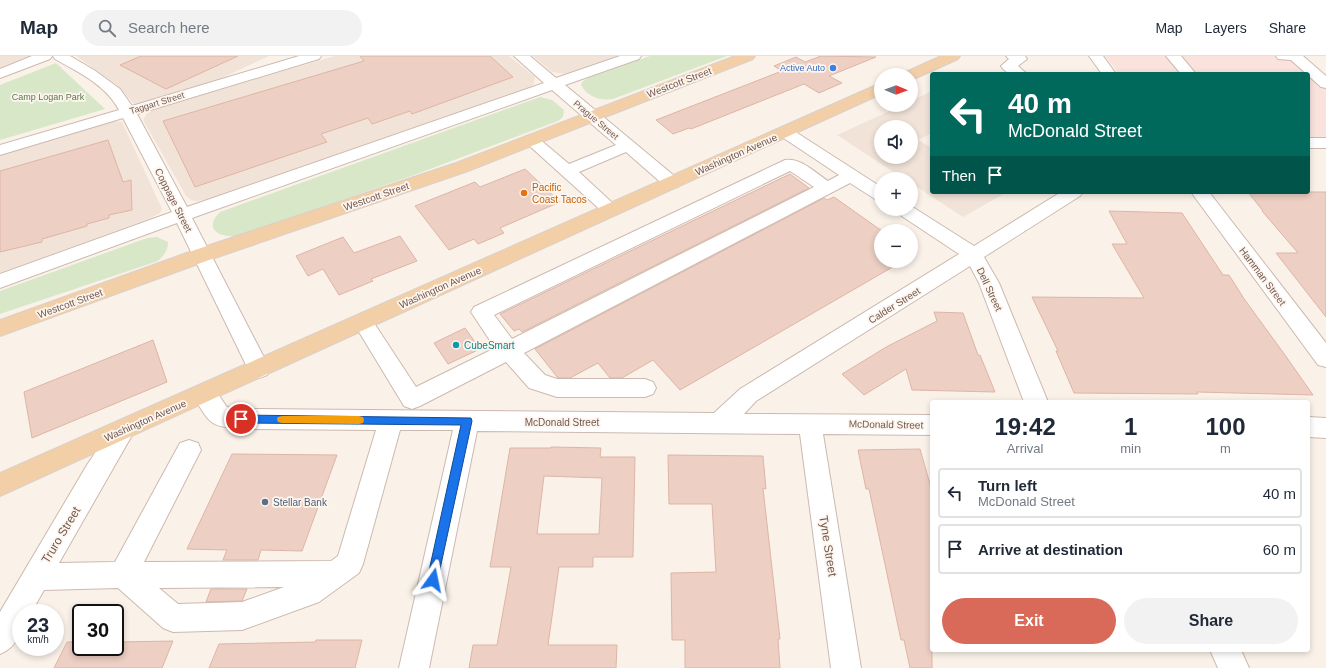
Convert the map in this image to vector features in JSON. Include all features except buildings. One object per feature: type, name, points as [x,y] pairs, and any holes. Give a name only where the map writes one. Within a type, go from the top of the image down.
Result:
[{"type":"main road","name":"Westcott Street","points":[[0,328],[202,255],[462,167],[748,56]]},
{"type":"main road","points":[[918,71],[946,57]]},
{"type":"main road","name":"Washington Avenue","points":[[0,485],[874,91]]},
{"type":"street","points":[[0,74],[45,56]]},
{"type":"street","name":"Coppage Street","points":[[60,56],[89,73],[115,92],[129,112],[259,369]]},
{"type":"street","points":[[216,85],[278,56]]},
{"type":"street","name":"Taggart Street","points":[[0,150],[314,56]]},
{"type":"street","name":"Prague Street","points":[[521,56],[672,183]]},
{"type":"street","points":[[0,281],[182,215],[634,56]]},
{"type":"street","points":[[1096,56],[1108,72]]},
{"type":"street","points":[[1173,56],[1187,72]]},
{"type":"street","points":[[1283,56],[1295,56],[1326,84]]},
{"type":"street","points":[[785,132],[874,190]]},
{"type":"street","points":[[530,140],[611,210]]},
{"type":"street","points":[[1310,143],[1326,143]]},
{"type":"street","points":[[570,173],[574,168],[627,146]]},
{"type":"street","points":[[645,388],[557,388],[537,382],[509,351],[481,312],[791,164],[827,188]]},
{"type":"street","points":[[123,575],[173,618],[242,616],[308,592],[349,564],[404,413],[509,351],[852,176]]},
{"type":"street","name":"Calder Street","points":[[719,423],[748,395],[1071,194]]},
{"type":"street","name":"Hamman Street","points":[[1202,194],[1326,359]]},
{"type":"street","name":"Dell Street","points":[[914,216],[974,255],[989,283],[1035,400]]},
{"type":"street","points":[[363,322],[404,413]]},
{"type":"street","name":"McDonald Street","points":[[204,394],[220,416],[234,418],[404,413],[467,421],[930,424]]},
{"type":"street","points":[[414,668],[467,421]]},
{"type":"street","name":"Tyne Street","points":[[810,423],[846,668]]},
{"type":"street","points":[[1310,428],[1326,428]]},
{"type":"street","name":"Truro Street","points":[[0,639],[96,473],[123,430]]},
{"type":"street","points":[[123,575],[189,450]]},
{"type":"street","points":[[36,577],[334,574]]},
{"type":"street","points":[[1226,652],[1234,668]]},
{"type":"shaded area","points":[[0,56],[35,56],[0,70]]},
{"type":"shaded area","points":[[76,56],[269,56],[207,85],[137,105],[133,103],[117,85]]},
{"type":"shaded area","points":[[335,56],[509,56],[535,77],[534,84],[530,87],[217,198],[197,201],[191,200],[186,196],[143,120],[148,112]]},
{"type":"shaded area","points":[[533,56],[618,56],[565,74],[552,72]]},
{"type":"shaded area","points":[[1105,56],[1290,56],[1307,72],[1117,72]]},
{"type":"shaded area","points":[[1310,74],[1326,89],[1326,139],[1310,139]]},
{"type":"shaded area","points":[[930,92],[930,134],[918,140],[918,120],[874,120],[874,159],[837,135],[888,112],[918,112],[918,98]]},
{"type":"shaded area","points":[[112,121],[122,122],[162,209],[160,213],[151,218],[0,273],[0,155]]},
{"type":"shaded area","points":[[918,140],[930,147],[930,194],[1003,194],[963,217],[918,188],[918,172],[893,172],[881,164],[918,164]]},
{"type":"green space","points":[[650,56],[727,56],[613,99],[599,99],[587,93],[581,85],[582,82],[588,78]]},
{"type":"green space","name":"Camp Logan Park","points":[[56,63],[105,109],[0,140],[0,85]]},
{"type":"green space","points":[[540,97],[552,100],[564,110],[563,117],[558,121],[417,174],[238,236],[225,236],[216,232],[213,228],[215,218],[220,212]]},
{"type":"green space","points":[[157,237],[168,242],[165,253],[158,261],[0,314],[0,291],[147,238]]},
{"type":"slow traffic","points":[[282,419],[359,420]]},
{"type":"place","name":"Active Auto","points":[[833,68]]},
{"type":"place","name":"Pacific Coast Tacos","points":[[524,193]]},
{"type":"place","name":"CubeSmart","points":[[456,345]]},
{"type":"place","name":"Stellar Bank","points":[[265,502]]},
{"type":"route","points":[[241,419],[467,421],[433,580]]}]
